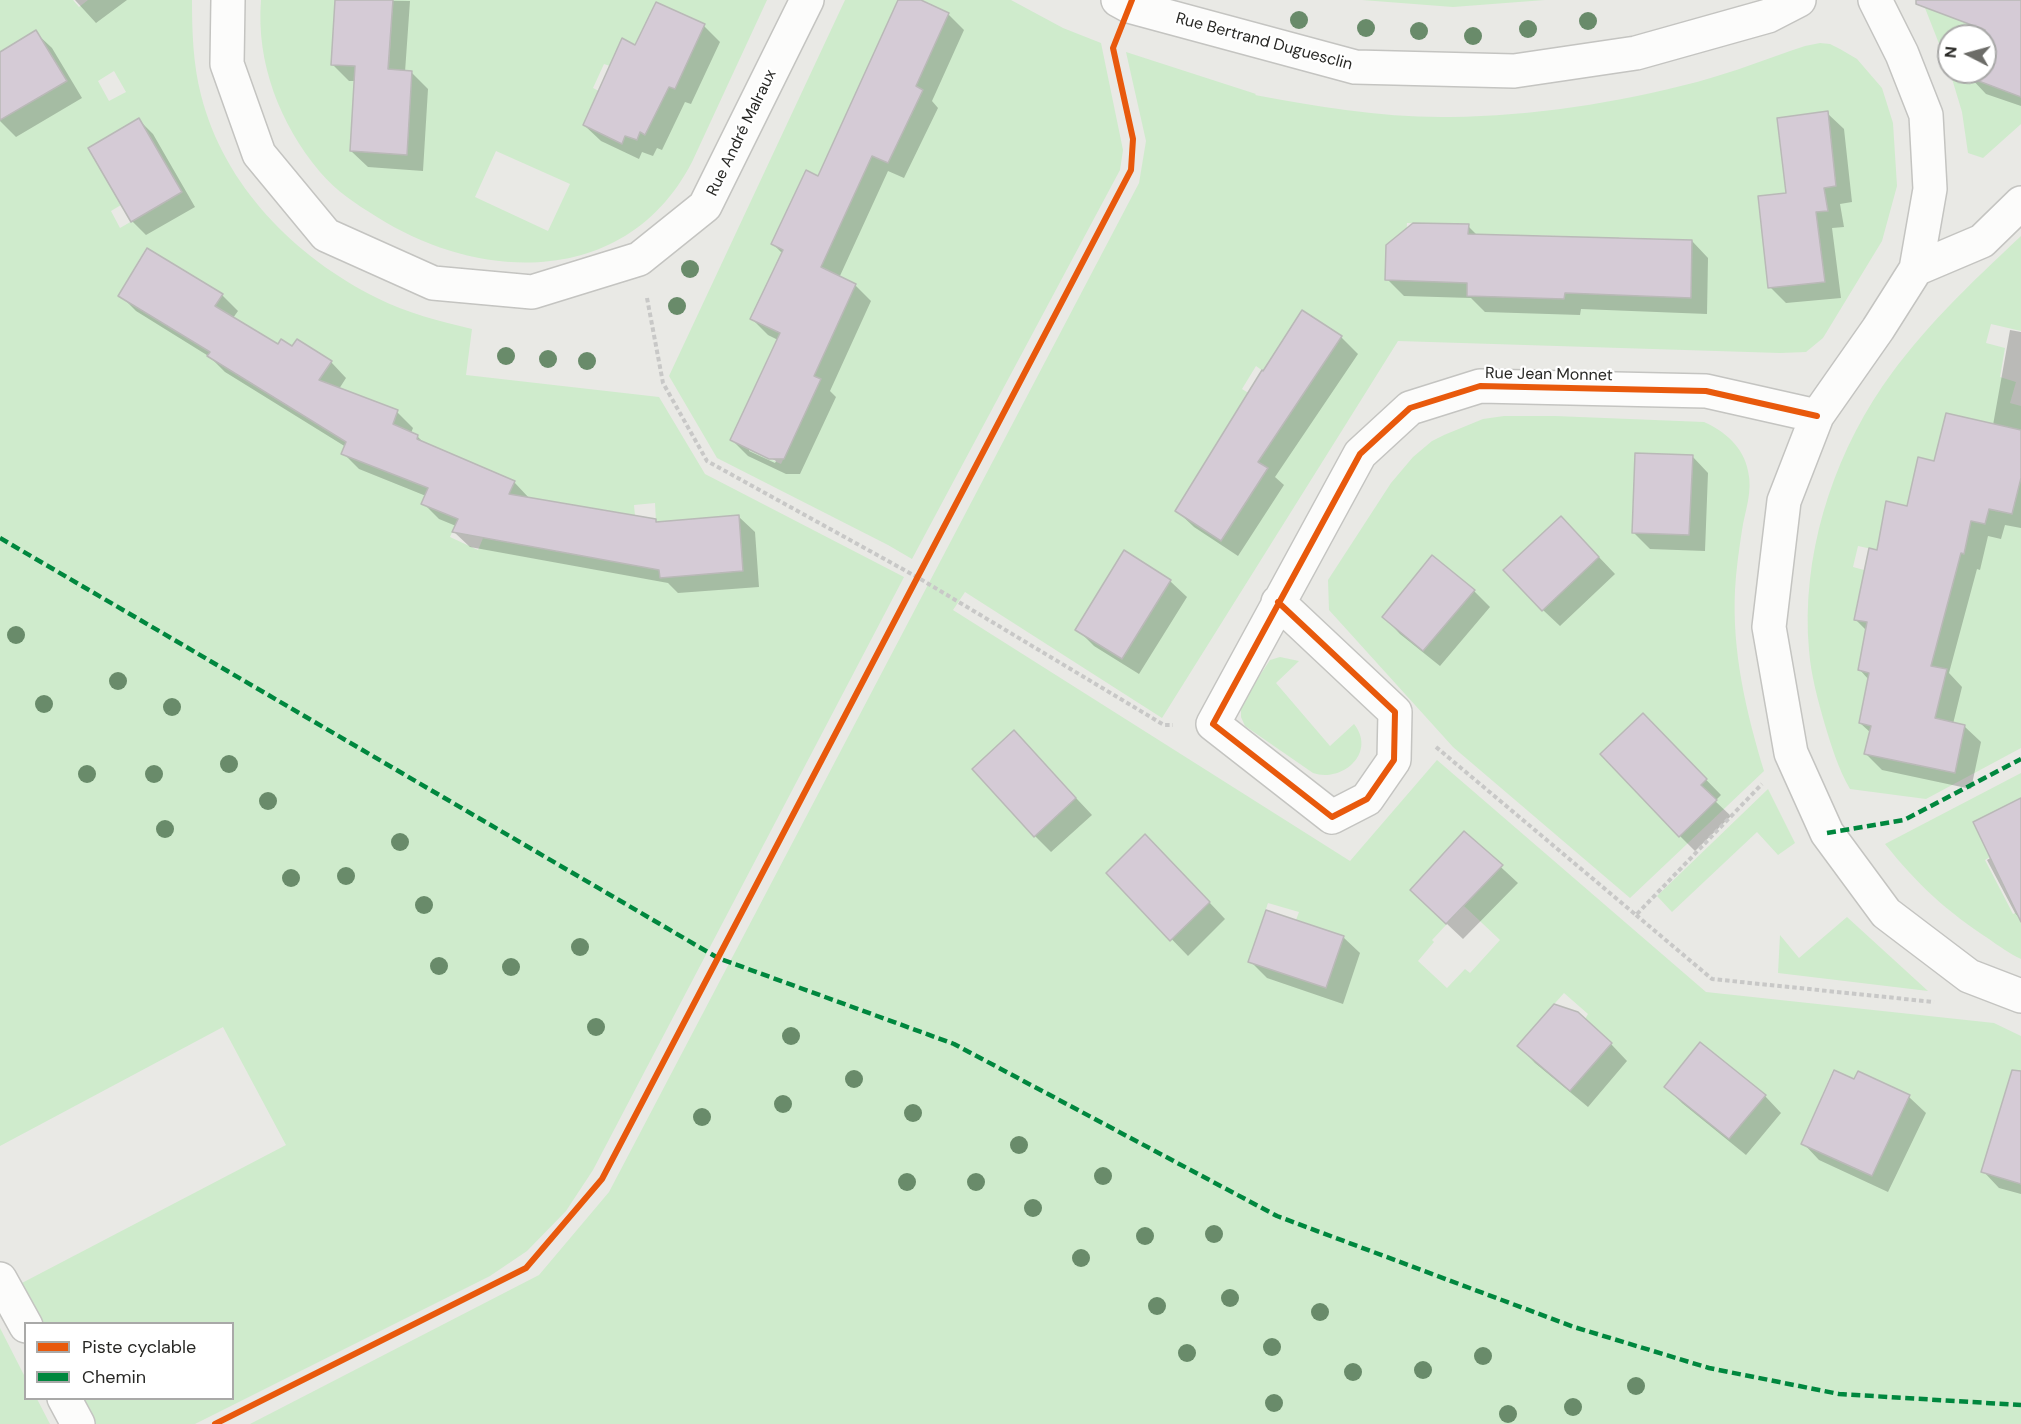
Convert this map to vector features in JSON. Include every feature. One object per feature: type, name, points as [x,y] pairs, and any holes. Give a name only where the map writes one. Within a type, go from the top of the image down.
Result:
[{"type":"street","name":"Rue André Malraux","points":[[228,0],[227,64],[259,154],[326,235],[433,283],[532,292],[639,260],[705,206],[807,0]]},
{"type":"street","name":"Rue Bertrand Duguesclin","points":[[1118,0],[1129,6],[1355,67],[1514,71],[1636,53],[1768,16],[1799,0]]},
{"type":"street","points":[[1875,0],[1902,54],[1926,115],[1930,189],[1916,269],[1878,329],[1817,416],[1784,501],[1769,627],[1791,753],[1827,833],[1886,913],[1969,976],[2008,991]]},
{"type":"street","points":[[1916,269],[1982,242],[2021,203]]},
{"type":"street","name":"Rue Jean Monnet","points":[[1213,724],[1360,454],[1410,408],[1480,386],[1706,391],[1817,416]]},
{"type":"street","points":[[1213,724],[1332,817],[1368,799],[1394,760],[1395,712],[1278,602]]},
{"type":"street","points":[[0,1279],[24,1322]]},
{"type":"street","points":[[65,1400],[78,1424]]},
{"type":"path","points":[[639,260],[663,383],[707,462],[917,577],[1164,725],[1213,724]]},
{"type":"path","points":[[912,587],[923,566]]},
{"type":"path","points":[[1395,712],[1712,980],[1964,1005],[2008,991]]},
{"type":"path","points":[[1636,915],[1791,753]]},
{"type":"green space","points":[[0,0],[73,0],[79,7],[88,0],[192,0],[196,71],[212,128],[245,188],[291,240],[318,262],[388,303],[423,316],[472,329],[466,375],[659,397],[705,474],[904,577],[593,1170],[566,1211],[527,1251],[490,1276],[195,1424],[94,1424],[82,1400],[234,1400],[234,1322],[40,1322],[20,1284],[286,1145],[223,1027],[0,1146],[0,120],[66,81],[36,30],[0,52]],"holes":[[[114,71],[126,92],[109,101],[98,81]],[[133,122],[151,141],[182,192],[120,228],[111,211],[121,205],[88,148]],[[146,248],[222,294],[192,341],[118,296]],[[232,317],[278,344],[281,339],[292,346],[297,339],[327,368],[298,412],[207,356]],[[364,397],[393,424],[418,435],[401,477]],[[442,451],[514,481],[493,534],[486,531],[478,550],[450,537],[458,519],[422,503]],[[655,503],[656,522],[739,515],[743,571],[660,578],[658,559],[639,560],[634,505]]]},
{"type":"green space","points":[[261,0],[335,0],[331,65],[355,66],[350,151],[406,155],[412,71],[389,69],[393,0],[767,0],[692,162],[664,203],[631,232],[592,252],[550,261],[506,262],[462,254],[418,239],[377,217],[340,191],[320,172],[293,134],[282,113],[267,69],[260,24]],"holes":[[[656,2],[704,24],[636,140],[625,136],[622,143],[593,130],[586,117],[599,91],[593,88],[604,64],[610,66],[622,38],[635,45]],[[496,151],[570,184],[548,231],[475,197]]]},
{"type":"green space","points":[[845,0],[898,0],[835,139],[888,163],[923,91],[916,86],[949,13],[921,0],[1011,0],[1063,28],[1101,43],[1123,150],[1120,170],[912,559],[717,458],[669,376]],"holes":[[[806,170],[855,193],[821,267],[856,284],[832,336],[800,342],[750,319],[783,250],[771,244]],[[769,356],[821,379],[781,464],[730,440]]]},
{"type":"green space","points":[[1362,0],[1545,0],[1453,7]]},
{"type":"green space","points":[[1928,0],[1976,24],[1937,24],[1937,38],[1925,8]]},
{"type":"green space","points":[[1820,43],[1830,44],[1840,49],[1857,59],[1882,88],[1893,123],[1897,186],[1882,241],[1823,338],[1806,352],[1398,341],[1162,718],[965,592],[953,610],[1350,861],[1437,760],[1706,992],[1994,1023],[2021,1036],[2021,1119],[1999,1113],[1981,1172],[2021,1184],[2021,1424],[250,1424],[539,1275],[609,1192],[1139,183],[1146,141],[1126,52],[1255,95],[1376,114],[1450,117],[1543,111],[1636,96],[1711,78]],"holes":[[[1828,111],[1836,186],[1824,188],[1828,211],[1816,212],[1825,281],[1768,287],[1758,197],[1786,193],[1777,118]],[[1407,223],[1468,224],[1468,234],[1566,236],[1565,298],[1467,296],[1467,283],[1406,241]],[[1619,237],[1692,240],[1691,298],[1616,295]],[[1302,310],[1342,336],[1287,417],[1242,389],[1256,366],[1263,371]],[[1221,438],[1268,468],[1221,540]],[[1125,551],[1171,580],[1122,659]],[[1014,730],[1076,797],[1034,837]],[[1145,834],[1210,902],[1170,941],[1106,873]],[[1502,865],[1464,906],[1500,940],[1470,973],[1465,969],[1447,988],[1418,961],[1434,942],[1432,940],[1447,924],[1410,890]],[[1268,903],[1299,912],[1296,920],[1344,936],[1326,988],[1248,962]],[[1564,993],[1588,1014],[1585,1019],[1612,1043],[1570,1091],[1517,1046]],[[1700,1042],[1749,1115],[1729,1139],[1664,1087]],[[1833,1070],[1854,1079],[1858,1072],[1910,1096],[1871,1176],[1801,1144]]]},
{"type":"green space","points":[[1954,84],[1987,84],[2021,97],[2021,124],[1983,158],[1968,153],[1962,112]]},
{"type":"green space","points":[[2021,236],[2021,331],[1991,324],[1986,343],[2005,348],[2000,377],[2016,382],[2010,403],[2021,406],[2021,430],[1946,413],[1941,434],[1962,439],[1956,466],[1918,457],[1913,479],[1918,508],[1886,502],[1882,522],[1895,554],[1858,546],[1853,567],[1875,573],[1869,601],[1858,598],[1854,619],[1876,624],[1862,651],[1858,670],[1878,675],[1871,704],[1863,702],[1859,723],[1871,726],[1865,754],[1929,768],[1958,758],[1965,725],[1928,717],[1946,669],[1925,665],[1956,552],[1964,554],[1971,521],[1989,510],[2012,514],[2020,481],[2021,465],[2021,748],[1926,799],[1850,789],[1839,766],[1825,725],[1813,679],[1809,650],[1810,581],[1823,512],[1848,447],[1864,416],[1897,366],[1965,289]]},
{"type":"green space","points":[[1504,416],[1555,416],[1704,422],[1726,435],[1738,448],[1746,463],[1750,486],[1736,575],[1736,636],[1746,704],[1764,771],[1630,898],[1453,747],[1329,610],[1328,580],[1391,483],[1413,457],[1432,441],[1483,419]],"holes":[[[1635,453],[1693,455],[1689,535],[1632,533]],[[1561,517],[1599,557],[1542,610]],[[1432,555],[1475,590],[1423,651],[1382,617]],[[1643,713],[1707,779],[1701,785],[1716,801],[1679,837],[1600,754]]]},
{"type":"green space","points":[[1280,657],[1299,661],[1276,683],[1330,746],[1354,724],[1360,735],[1361,745],[1359,755],[1345,770],[1335,774],[1313,773],[1245,726],[1241,717],[1241,707],[1246,696],[1270,660]]},
{"type":"green space","points":[[2021,773],[2021,804],[2014,802],[1973,822],[1990,857],[1985,860],[2013,914],[2021,911],[2021,959],[1973,929],[1946,907],[1909,872],[1885,844]]},
{"type":"green space","points":[[1768,789],[1795,843],[1778,855],[1757,832],[1672,912],[1657,896]]},
{"type":"green space","points":[[1847,917],[1928,991],[1778,973],[1780,935],[1799,958]]},
{"type":"green space","points":[[0,1328],[24,1375],[24,1400],[38,1400],[50,1424],[0,1424]]},
{"type":"building","points":[[335,0],[393,0],[388,69],[412,71],[407,155],[350,151],[355,66],[331,65]]},
{"type":"building","points":[[898,0],[921,0],[949,13],[916,86],[923,90],[888,163],[872,156],[821,267],[856,284],[814,376],[821,379],[784,459],[769,459],[730,440],[780,333],[750,319],[783,250],[771,244],[806,170],[818,176]]},
{"type":"building","points":[[1916,0],[2021,0],[2021,97],[1987,84],[1997,84],[1997,24],[1969,24],[1916,4]]},
{"type":"building","points":[[656,2],[705,24],[675,89],[669,87],[645,135],[640,132],[637,140],[625,136],[622,144],[583,125],[622,38],[635,45]]},
{"type":"building","points":[[36,30],[67,81],[0,120],[0,52]]},
{"type":"building","points":[[1828,111],[1836,186],[1824,188],[1828,211],[1816,212],[1825,282],[1768,288],[1758,196],[1786,193],[1777,118]]},
{"type":"building","points":[[139,118],[182,192],[131,222],[88,148]]},
{"type":"building","points":[[1413,223],[1469,224],[1468,234],[1692,240],[1691,298],[1565,293],[1564,299],[1467,296],[1467,283],[1385,280],[1386,245]]},
{"type":"building","points":[[147,248],[223,294],[215,306],[278,344],[281,339],[292,346],[297,339],[332,361],[319,380],[398,410],[393,424],[418,435],[417,439],[515,481],[509,494],[656,519],[656,522],[739,515],[743,571],[660,578],[659,570],[452,532],[458,519],[421,504],[428,488],[341,454],[346,442],[207,356],[210,352],[118,296]]},
{"type":"building","points":[[1302,310],[1342,336],[1258,462],[1268,468],[1221,541],[1175,511]]},
{"type":"building","points":[[1946,413],[2021,430],[2021,478],[2012,514],[1989,509],[1985,524],[1971,521],[1964,554],[1961,553],[1931,666],[1947,669],[1935,718],[1965,725],[1955,773],[1864,754],[1871,726],[1859,723],[1869,673],[1858,670],[1867,622],[1854,620],[1869,548],[1877,550],[1886,501],[1907,506],[1918,457],[1934,461]]},
{"type":"building","points":[[1635,453],[1693,455],[1689,535],[1632,533]]},
{"type":"building","points":[[1561,516],[1599,557],[1542,611],[1503,570]]},
{"type":"building","points":[[1124,550],[1171,580],[1122,659],[1075,630]]},
{"type":"building","points":[[1432,555],[1475,590],[1423,651],[1382,617]]},
{"type":"building","points":[[1643,713],[1707,779],[1701,785],[1717,800],[1679,837],[1600,754]]},
{"type":"building","points":[[1014,730],[1076,798],[1034,837],[972,769]]},
{"type":"building","points":[[2021,798],[2021,922],[1973,822]]},
{"type":"building","points":[[1464,831],[1503,865],[1446,924],[1410,890]]},
{"type":"building","points":[[1145,834],[1210,902],[1170,941],[1106,873]]},
{"type":"building","points":[[1266,910],[1344,936],[1326,988],[1248,962]]},
{"type":"building","points":[[1554,1004],[1578,1012],[1612,1043],[1570,1091],[1517,1046]]},
{"type":"building","points":[[1700,1042],[1766,1095],[1729,1139],[1664,1087]]},
{"type":"building","points":[[1834,1070],[1854,1079],[1858,1071],[1910,1095],[1872,1176],[1801,1144]]},
{"type":"building","points":[[2012,1070],[2021,1071],[2021,1184],[1981,1172]]},
{"type":"marked path","points":[[0,538],[718,958],[954,1044],[1277,1216],[1574,1327],[1709,1368],[1839,1394],[2021,1405]]},
{"type":"marked path","points":[[1827,833],[1904,820],[2021,759]]},
{"type":"cycle path","points":[[215,1424],[526,1268],[602,1179],[1131,170],[1133,139],[1113,48],[1132,0]]},
{"type":"cycle path","points":[[1278,602],[1395,712],[1394,760],[1367,799],[1332,817],[1213,724],[1360,454],[1410,408],[1480,386],[1706,391],[1817,416]]}]
